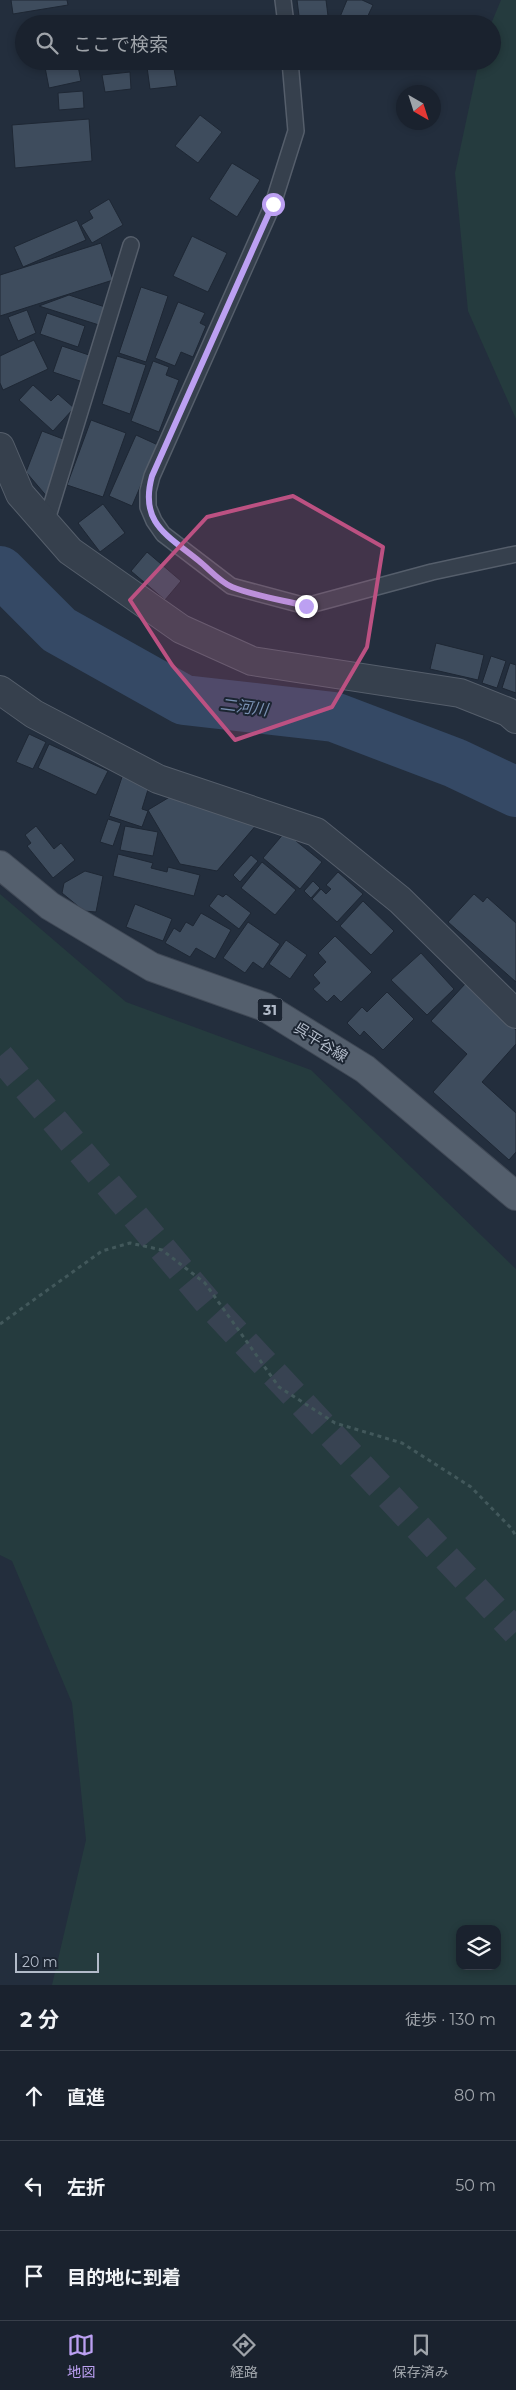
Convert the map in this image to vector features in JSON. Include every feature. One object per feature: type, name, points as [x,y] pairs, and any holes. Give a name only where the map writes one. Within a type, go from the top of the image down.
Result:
[{"type":"main road","name":"呉平谷線","points":[[0,865],[50,906],[152,967],[265,1007],[365,1069],[516,1196]]},
{"type":"street","points":[[0,447],[20,494],[70,551],[181,628],[252,661],[460,693],[508,712],[516,719]]},
{"type":"street","points":[[0,690],[34,714],[158,780],[316,832],[400,900],[516,1014]]},
{"type":"lane","points":[[284,0],[285,15]]},
{"type":"lane","points":[[291,70],[296,131],[273,204],[152,476],[148,499],[154,521],[163,534],[231,586],[306,606],[432,572],[516,554]]},
{"type":"lane","points":[[46,523],[131,245]]},
{"type":"path","points":[[0,1324],[102,1252],[130,1243],[162,1250],[205,1283],[279,1387],[335,1423],[402,1443],[471,1487],[512,1528],[516,1536]]},
{"type":"highlighted area","points":[[293,496],[383,547],[367,647],[332,707],[235,740],[172,665],[130,600],[207,517]]},
{"type":"green space","points":[[501,0],[516,0],[516,419],[468,311],[455,173],[477,70],[501,70],[501,15],[495,15]]},
{"type":"green space","points":[[0,894],[126,1002],[311,1070],[516,1269],[516,1985],[52,1985],[86,1840],[72,1703],[12,1561],[0,1555]]},
{"type":"building","points":[[11,0],[67,0],[68,5],[13,14]]},
{"type":"building","points":[[297,0],[326,0],[328,15],[299,15]]},
{"type":"building","points":[[347,0],[362,0],[373,5],[368,15],[341,15]]},
{"type":"building","points":[[46,70],[79,70],[81,81],[49,88]]},
{"type":"building","points":[[147,70],[174,70],[177,86],[150,89]]},
{"type":"building","points":[[130,72],[131,89],[105,92],[102,75]]},
{"type":"building","points":[[83,91],[84,108],[59,110],[58,93]]},
{"type":"building","points":[[200,115],[222,132],[198,163],[175,146]]},
{"type":"building","points":[[89,119],[92,161],[15,168],[12,125]]},
{"type":"building","points":[[232,163],[260,180],[237,217],[209,199]]},
{"type":"building","points":[[109,199],[123,225],[92,243],[81,225],[93,218],[89,211]]},
{"type":"building","points":[[77,220],[86,240],[23,267],[14,247]]},
{"type":"building","points":[[192,236],[227,253],[208,292],[173,276]]},
{"type":"building","points":[[101,243],[113,280],[0,316],[0,275]]},
{"type":"building","points":[[141,287],[168,296],[146,362],[119,353]]},
{"type":"building","points":[[69,295],[105,307],[99,325],[39,306]]},
{"type":"building","points":[[178,302],[205,313],[200,323],[206,326],[193,357],[181,352],[175,366],[155,358]]},
{"type":"building","points":[[27,310],[36,333],[18,341],[8,317]]},
{"type":"building","points":[[47,313],[85,326],[78,347],[40,334]]},
{"type":"building","points":[[34,340],[48,369],[3,390],[0,383],[0,356]]},
{"type":"building","points":[[62,346],[95,357],[86,383],[53,372]]},
{"type":"building","points":[[117,356],[146,365],[130,414],[102,404]]},
{"type":"building","points":[[153,361],[169,367],[166,375],[179,380],[159,432],[131,421]]},
{"type":"building","points":[[33,385],[51,401],[58,394],[74,408],[53,431],[19,400]]},
{"type":"building","points":[[91,420],[126,433],[103,497],[67,485]]},
{"type":"building","points":[[42,431],[71,442],[49,499],[26,472]]},
{"type":"building","points":[[136,435],[158,445],[132,506],[109,496]]},
{"type":"building","points":[[103,504],[125,533],[100,552],[78,523]]},
{"type":"building","points":[[147,552],[181,581],[165,600],[131,571]]},
{"type":"building","points":[[436,643],[484,655],[478,680],[430,669]]},
{"type":"building","points":[[491,656],[506,661],[497,688],[482,683]]},
{"type":"building","points":[[510,663],[516,665],[516,693],[502,688]]},
{"type":"building","points":[[29,734],[46,742],[33,769],[16,762]]},
{"type":"building","points":[[49,744],[108,771],[96,795],[38,768]]},
{"type":"building","points":[[123,774],[150,783],[142,809],[148,811],[142,827],[109,816]]},
{"type":"building","points":[[178,792],[186,804],[194,799],[258,823],[217,871],[180,864],[148,810]]},
{"type":"building","points":[[108,819],[121,823],[113,846],[100,842]]},
{"type":"building","points":[[36,826],[54,849],[61,843],[75,860],[53,878],[27,846],[31,843],[25,835]]},
{"type":"building","points":[[125,826],[158,832],[153,856],[120,850]]},
{"type":"building","points":[[285,832],[322,862],[300,889],[263,858]]},
{"type":"building","points":[[118,854],[153,863],[151,868],[167,872],[168,867],[200,875],[194,896],[113,876]]},
{"type":"building","points":[[251,855],[258,861],[240,882],[233,875]]},
{"type":"building","points":[[262,862],[296,890],[275,915],[241,888]]},
{"type":"building","points":[[85,871],[103,876],[96,912],[84,911],[62,893],[64,883]]},
{"type":"building","points":[[338,872],[363,894],[337,922],[312,899],[321,889],[326,894],[331,889],[326,885]]},
{"type":"building","points":[[313,881],[320,888],[311,898],[304,891]]},
{"type":"building","points":[[218,894],[223,897],[226,894],[251,913],[239,929],[209,906]]},
{"type":"building","points":[[474,894],[483,902],[487,897],[516,923],[516,982],[448,922]]},
{"type":"building","points":[[363,901],[394,931],[371,955],[340,926]]},
{"type":"building","points":[[135,904],[172,919],[163,941],[126,927]]},
{"type":"building","points":[[201,913],[231,930],[215,959],[196,948],[190,957],[165,943],[174,928],[180,932],[186,922],[193,926]]},
{"type":"building","points":[[248,922],[280,944],[263,969],[253,962],[245,973],[223,958]]},
{"type":"building","points":[[335,936],[372,972],[341,1002],[334,995],[327,1002],[313,989],[320,983],[313,975],[326,962],[318,953]]},
{"type":"building","points":[[286,940],[307,955],[290,979],[269,964]]},
{"type":"building","points":[[421,953],[454,989],[427,1015],[391,980]]},
{"type":"building","points":[[465,984],[516,1030],[516,1044],[482,1082],[516,1113],[516,1152],[509,1160],[433,1092],[467,1054],[431,1021]]},
{"type":"building","points":[[387,992],[414,1019],[383,1050],[364,1031],[360,1036],[347,1023],[362,1007],[367,1012]]},
{"type":"waterway","name":"二河川","points":[[0,571],[59,630],[184,700],[334,717],[455,763],[516,792]]},
{"type":"tunnel","points":[[0,1056],[210,1305],[516,1632]]},
{"type":"route","points":[[273,204],[152,476],[148,491],[148,507],[154,521],[163,534],[176,542],[231,586],[306,606]]}]
